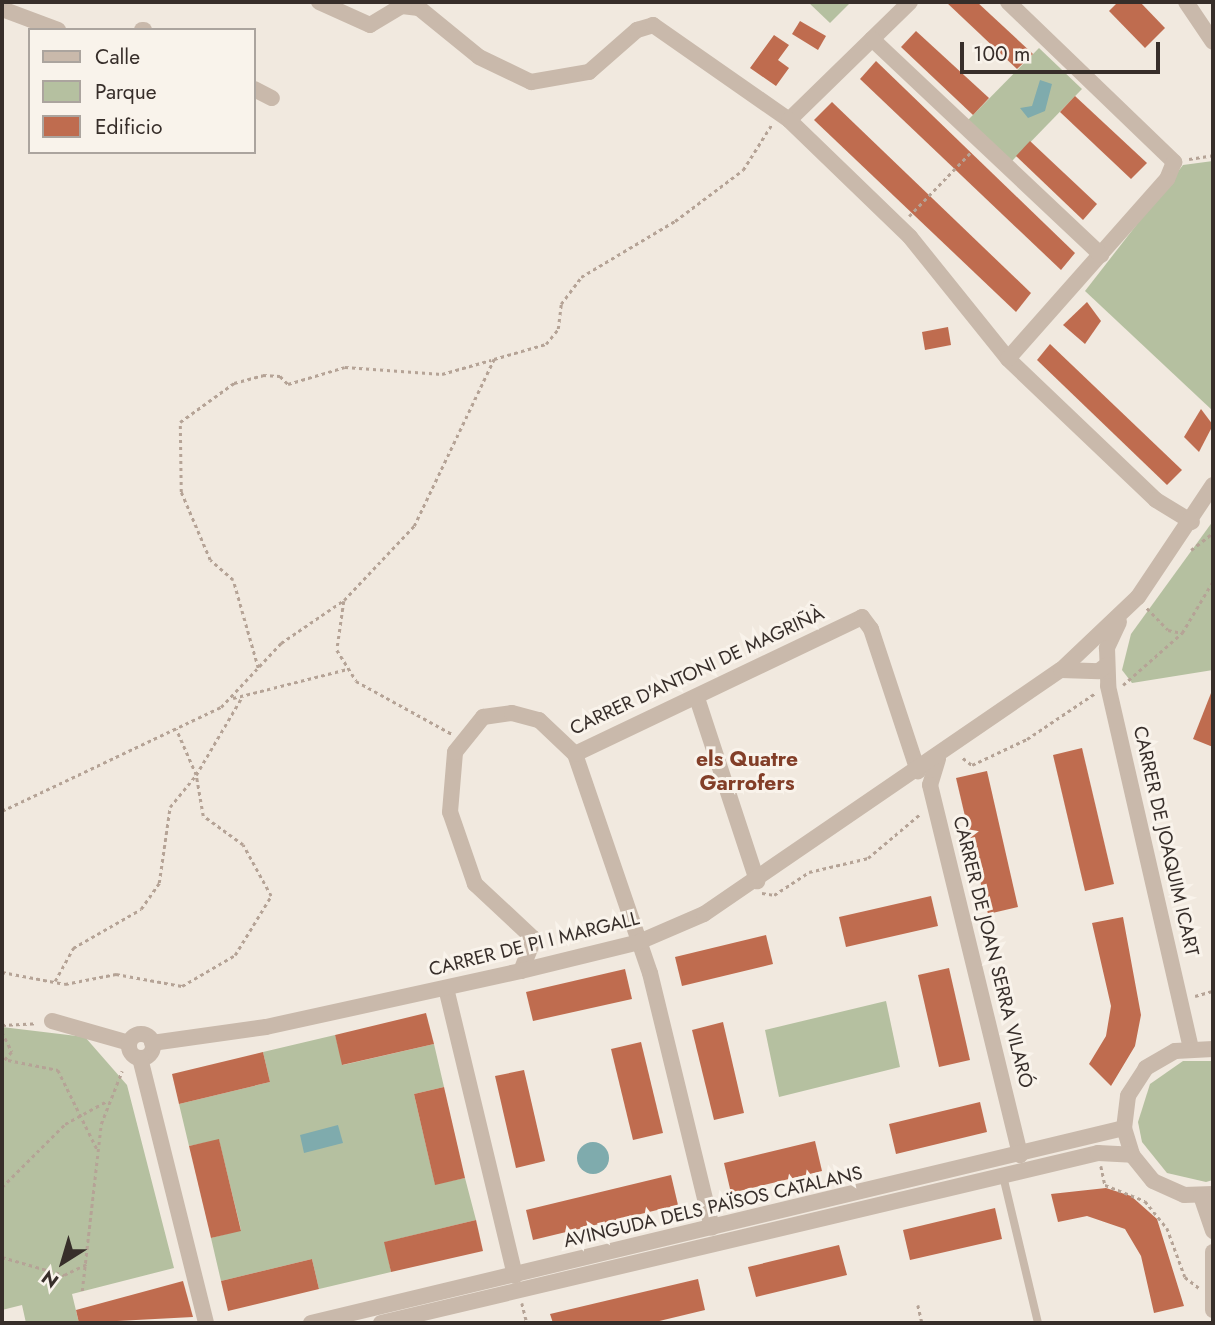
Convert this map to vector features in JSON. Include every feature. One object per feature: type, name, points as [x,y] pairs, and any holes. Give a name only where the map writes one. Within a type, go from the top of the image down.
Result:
[{"type":"street","points":[[319,2],[370,24],[402,6],[419,8],[480,58],[531,82],[589,72],[637,30],[653,25],[783,117],[899,226],[1009,359],[1156,500],[1192,522]]},
{"type":"street","points":[[783,117],[910,2]]},
{"type":"street","points":[[1008,2],[1174,162],[1101,255],[1009,359]]},
{"type":"street","points":[[1185,2],[1213,42]]},
{"type":"street","points":[[2,9],[53,28]]},
{"type":"street","points":[[872,39],[1101,255]]},
{"type":"street","points":[[256,90],[272,98]]},
{"type":"street","points":[[1108,689],[1094,657],[1123,612],[1192,522],[1213,485]]},
{"type":"street","name":"CARRER D'ANTONI DE MAGRIÑÀ","points":[[521,971],[534,939],[475,884],[455,840],[448,779],[460,741],[482,718],[512,713],[540,720],[575,754],[862,617],[872,629],[918,771]]},
{"type":"street","name":"CARRER DE PI I MARGALL","points":[[129,1043],[140,1034],[152,1043],[266,1027],[639,942],[761,888],[918,771],[1061,670],[1094,657]]},
{"type":"street","name":"CARRER DE JOAQUIM ICART","points":[[1108,689],[1191,1047]]},
{"type":"street","points":[[696,698],[761,888]]},
{"type":"street","points":[[575,754],[639,942],[712,1228]]},
{"type":"street","name":"CARRER DE JOAN SERRA VILARÓ","points":[[938,759],[930,785],[1020,1155]]},
{"type":"street","points":[[446,988],[517,1283]]},
{"type":"street","points":[[52,1021],[129,1043],[140,1058],[206,1323]]},
{"type":"street","points":[[140,1058],[150,1053],[152,1043]]},
{"type":"street","points":[[1213,1048],[1191,1047],[1146,1068],[1128,1096],[1124,1128],[1132,1155],[1153,1181],[1207,1195],[1213,1231]]},
{"type":"street","name":"AVINGUDA DELS PAÏSOS CATALANS","points":[[381,1323],[712,1228],[1124,1128]]},
{"type":"street","name":"AVINGUDA DELS PAÏSOS CATALANS","points":[[311,1323],[517,1283],[1098,1153],[1132,1155]]},
{"type":"street","points":[[1213,1252],[1213,1310]]},
{"type":"lane","points":[[1003,1176],[1038,1323]]},
{"type":"path","points":[[258,668],[233,580],[205,553],[181,492],[180,422],[234,383],[263,375],[280,376],[288,384],[345,367],[442,374],[546,344],[575,284],[743,170],[783,117]]},
{"type":"path","points":[[899,226],[981,141]]},
{"type":"path","points":[[1174,162],[1213,155]]},
{"type":"path","points":[[231,699],[281,643],[345,600],[414,526],[494,359]]},
{"type":"path","points":[[1191,550],[1213,533]]},
{"type":"path","points":[[963,758],[972,765],[1108,689],[1182,633],[1213,582]]},
{"type":"path","points":[[345,600],[336,640],[348,669],[369,690],[460,741]]},
{"type":"path","points":[[1146,607],[1168,630],[1182,633]]},
{"type":"path","points":[[2,811],[176,729],[231,699],[348,669]]},
{"type":"path","points":[[55,981],[61,960],[73,948],[141,909],[159,883],[170,807],[196,775],[242,697]]},
{"type":"path","points":[[2,972],[55,981],[116,974],[182,986],[235,955],[271,897],[243,845],[203,816],[196,775],[176,729]]},
{"type":"path","points":[[761,888],[869,858],[920,814]]},
{"type":"path","points":[[1195,996],[1213,991]]},
{"type":"path","points":[[2,1024],[52,1021]]},
{"type":"path","points":[[2,1032],[12,1052],[2,1063]]},
{"type":"path","points":[[8,1059],[58,1070],[84,1117],[97,1149]]},
{"type":"path","points":[[82,1291],[87,1264],[97,1149],[107,1101],[122,1071]]},
{"type":"path","points":[[2,1187],[65,1124],[84,1117],[107,1101]]},
{"type":"path","points":[[1098,1153],[1105,1185],[1145,1201],[1167,1228],[1185,1277],[1199,1288]]},
{"type":"path","points":[[2,1257],[64,1275],[87,1264]]},
{"type":"path","points":[[517,1283],[527,1323]]},
{"type":"path","points":[[918,1305],[922,1323]]},
{"type":"green space","points":[[808,2],[851,2],[830,23]]},
{"type":"green space","points":[[1039,48],[1082,89],[1012,161],[968,120]]},
{"type":"green space","points":[[1213,161],[1213,411],[1085,291],[1183,165]]},
{"type":"green space","points":[[1213,521],[1213,670],[1132,683],[1122,670],[1131,634]]},
{"type":"green space","points":[[886,1001],[900,1067],[779,1097],[765,1030]]},
{"type":"green space","points":[[2,1027],[85,1037],[127,1085],[174,1268],[72,1294],[79,1323],[26,1323],[22,1305],[2,1310]]},
{"type":"green space","points":[[335,1035],[343,1065],[434,1044],[444,1087],[414,1094],[435,1184],[465,1178],[476,1220],[385,1242],[391,1272],[319,1289],[312,1259],[221,1281],[211,1238],[241,1230],[219,1140],[189,1146],[179,1104],[270,1082],[263,1052]]},
{"type":"green space","points":[[1183,1061],[1213,1061],[1213,1180],[1206,1182],[1167,1173],[1142,1142],[1138,1122],[1150,1084]]},
{"type":"water","points":[[1040,80],[1052,84],[1045,111],[1028,118],[1020,108],[1032,106]]},
{"type":"water","points":[[338,1125],[343,1143],[304,1153],[300,1135]]},
{"type":"water","points":[[593,1142],[604,1147],[609,1158],[604,1169],[593,1174],[582,1169],[577,1158],[582,1147]]},
{"type":"building","points":[[946,2],[977,2],[1033,54],[1017,69]]},
{"type":"building","points":[[1118,2],[1140,2],[1165,28],[1145,48],[1109,11]]},
{"type":"building","points":[[800,21],[826,36],[818,50],[792,34]]},
{"type":"building","points":[[916,31],[989,98],[973,115],[901,47]]},
{"type":"building","points":[[774,35],[789,45],[778,60],[789,68],[776,86],[750,68]]},
{"type":"building","points":[[876,61],[1075,253],[1061,270],[860,79]]},
{"type":"building","points":[[1075,96],[1147,163],[1131,179],[1060,112]]},
{"type":"building","points":[[832,102],[1031,293],[1016,312],[814,120]]},
{"type":"building","points":[[1030,141],[1097,204],[1083,220],[1016,156]]},
{"type":"building","points":[[1087,302],[1101,321],[1085,344],[1063,325]]},
{"type":"building","points":[[948,327],[951,345],[925,350],[922,332]]},
{"type":"building","points":[[1050,344],[1182,470],[1167,485],[1037,360]]},
{"type":"building","points":[[1201,409],[1213,425],[1199,452],[1184,437]]},
{"type":"building","points":[[1213,688],[1213,747],[1193,739]]},
{"type":"building","points":[[1082,748],[1114,884],[1085,891],[1053,755]]},
{"type":"building","points":[[987,771],[1018,907],[988,914],[956,778]]},
{"type":"building","points":[[931,896],[938,926],[846,947],[839,917]]},
{"type":"building","points":[[1123,917],[1141,1015],[1135,1046],[1111,1086],[1089,1064],[1106,1036],[1111,1006],[1092,923]]},
{"type":"building","points":[[766,935],[773,964],[682,986],[675,957]]},
{"type":"building","points":[[949,968],[970,1060],[939,1067],[918,975]]},
{"type":"building","points":[[625,969],[632,999],[533,1021],[526,992]]},
{"type":"building","points":[[426,1013],[434,1044],[342,1065],[335,1035]]},
{"type":"building","points":[[723,1022],[744,1113],[714,1120],[692,1030]]},
{"type":"building","points":[[641,1042],[663,1133],[633,1140],[611,1049]]},
{"type":"building","points":[[263,1052],[270,1082],[179,1104],[172,1074]]},
{"type":"building","points":[[524,1070],[545,1161],[516,1168],[495,1076]]},
{"type":"building","points":[[444,1087],[465,1178],[435,1185],[414,1094]]},
{"type":"building","points":[[980,1102],[987,1132],[896,1154],[889,1124]]},
{"type":"building","points":[[219,1139],[241,1231],[211,1238],[189,1146]]},
{"type":"building","points":[[815,1141],[822,1171],[731,1193],[724,1163]]},
{"type":"building","points":[[671,1175],[678,1205],[533,1240],[526,1210]]},
{"type":"building","points":[[1106,1188],[1131,1196],[1157,1219],[1184,1306],[1154,1313],[1141,1256],[1125,1229],[1087,1216],[1058,1222],[1051,1194]]},
{"type":"building","points":[[995,1208],[1002,1239],[910,1260],[903,1230]]},
{"type":"building","points":[[476,1220],[483,1251],[391,1272],[384,1242]]},
{"type":"building","points":[[839,1245],[847,1275],[756,1297],[748,1267]]},
{"type":"building","points":[[312,1259],[319,1289],[228,1311],[221,1281]]},
{"type":"building","points":[[698,1279],[705,1310],[651,1323],[553,1323],[550,1314]]},
{"type":"building","points":[[183,1281],[193,1317],[79,1323],[76,1310]]},
{"type":"district","name":"els Quatre Garrofers","points":[[747,771]]}]
